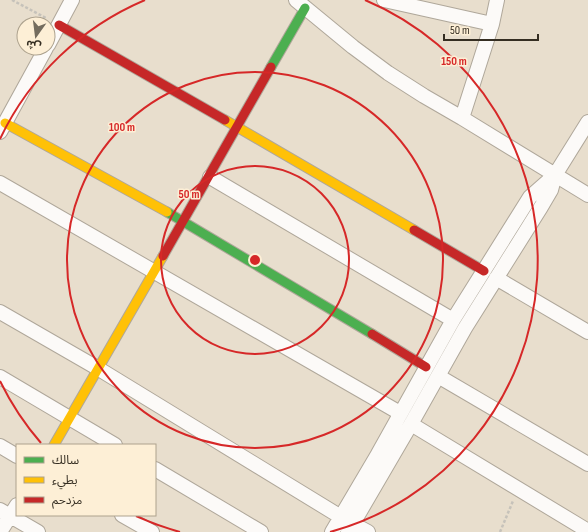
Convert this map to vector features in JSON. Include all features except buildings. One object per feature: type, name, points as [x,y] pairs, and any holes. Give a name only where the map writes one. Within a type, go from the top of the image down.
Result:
[{"type":"street","points":[[56,30],[72,0]]},
{"type":"street","points":[[384,0],[492,24]]},
{"type":"street","points":[[462,118],[492,24],[497,0]]},
{"type":"street","points":[[55,444],[183,221],[210,177],[301,4],[353,47],[388,73],[588,195]]},
{"type":"street","points":[[59,25],[484,270]]},
{"type":"street","points":[[42,56],[3,128],[183,221],[426,367]]},
{"type":"street","points":[[332,532],[384,457],[411,424],[465,328],[542,207],[555,175],[588,122]]},
{"type":"street","points":[[368,532],[351,528],[384,457],[400,413],[453,320],[530,197],[555,175]]},
{"type":"street","points":[[210,177],[453,320]]},
{"type":"street","points":[[0,183],[400,413]]},
{"type":"street","points":[[496,278],[588,332]]},
{"type":"street","points":[[0,312],[99,369],[341,517]]},
{"type":"street","points":[[438,376],[588,464]]},
{"type":"street","points":[[0,377],[113,444]]},
{"type":"street","points":[[411,424],[588,531]]},
{"type":"street","points":[[0,446],[16,455]]},
{"type":"street","points":[[156,470],[261,532]]},
{"type":"street","points":[[0,532],[9,510]]},
{"type":"street","points":[[17,516],[38,532]]},
{"type":"street","points":[[124,516],[152,532]]},
{"type":"path","points":[[12,0],[59,25]]},
{"type":"path","points":[[500,532],[518,489]]},
{"type":"traffic: fast","points":[[271,67],[305,8]]},
{"type":"traffic: fast","points":[[167,212],[372,334]]},
{"type":"traffic: slow","points":[[225,120],[414,230]]},
{"type":"traffic: slow","points":[[5,123],[167,212]]},
{"type":"traffic: slow","points":[[55,444],[163,256]]},
{"type":"traffic: jam","points":[[59,25],[225,120]]},
{"type":"traffic: jam","points":[[163,256],[271,67]]},
{"type":"traffic: jam","points":[[414,230],[484,271]]},
{"type":"traffic: jam","points":[[372,334],[426,367]]}]
